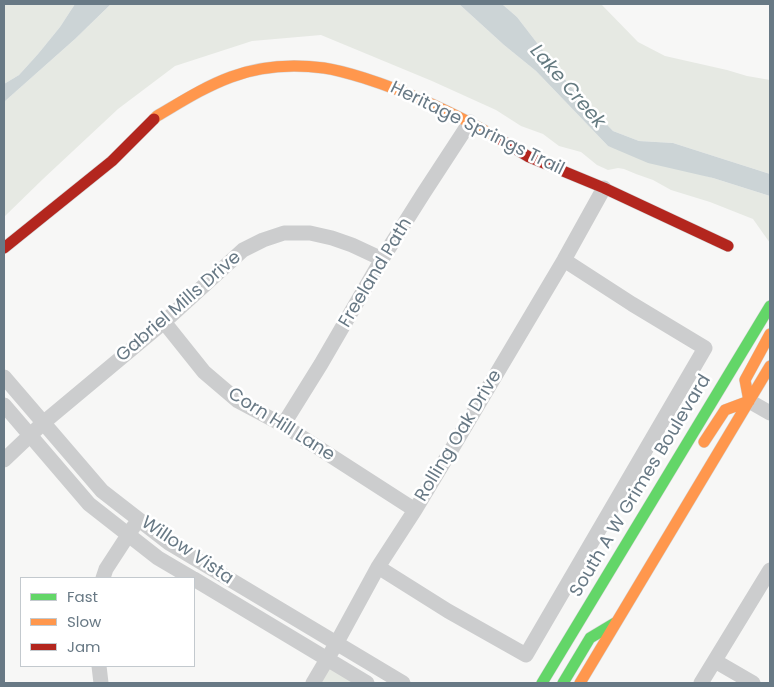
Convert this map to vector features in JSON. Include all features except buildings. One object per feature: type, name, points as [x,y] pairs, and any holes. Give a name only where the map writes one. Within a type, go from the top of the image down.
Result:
[{"type":"main road","name":"Heritage Springs Trail","points":[[4,248],[112,161],[157,116],[201,90],[231,77],[256,70],[282,66],[325,68],[386,85],[420,98],[470,122],[529,157],[604,188],[728,246]]},
{"type":"main road","name":"South A W Grimes Boulevard","points":[[542,683],[770,306]]},
{"type":"main road","points":[[749,401],[745,380],[770,334]]},
{"type":"main road","points":[[580,683],[770,366]]},
{"type":"main road","points":[[699,451],[725,410],[749,401]]},
{"type":"main road","points":[[634,532],[656,513]]},
{"type":"main road","points":[[562,683],[590,638],[617,622]]},
{"type":"street","name":"Freeland Path","points":[[283,425],[322,364],[382,259],[470,122]]},
{"type":"street","name":"Rolling Oak Drive","points":[[313,683],[378,567],[415,510],[564,260],[604,188]]},
{"type":"street","name":"Gabriel Mills Drive","points":[[4,460],[29,435],[164,322],[243,250],[263,240],[284,233],[310,233],[352,245],[382,259]]},
{"type":"street","points":[[378,567],[448,611],[526,655],[705,348],[564,260]]},
{"type":"street","name":"Corn Hill Lane","points":[[164,322],[204,372],[238,401],[283,425],[415,510]]},
{"type":"street","name":"Willow Vista","points":[[4,377],[102,491],[169,543],[403,683]]},
{"type":"street","points":[[749,401],[770,413]]},
{"type":"street","name":"Willow Vista","points":[[4,405],[89,504],[158,558],[190,577]]},
{"type":"street","points":[[103,577],[106,569],[138,519]]},
{"type":"street","points":[[701,683],[770,570]]},
{"type":"street","name":"Willow Vista","points":[[195,580],[368,683]]},
{"type":"street","points":[[715,661],[753,683]]},
{"type":"street","points":[[99,667],[101,683]]},
{"type":"shaded area","points":[[4,4],[75,4],[60,27],[38,54],[19,75],[4,84]]},
{"type":"shaded area","points":[[111,4],[459,4],[536,71],[608,146],[770,196],[770,243],[753,219],[710,202],[671,190],[653,180],[624,169],[608,170],[597,165],[581,152],[559,146],[543,134],[521,126],[496,110],[321,35],[252,41],[175,66],[118,109],[4,217],[4,102]]},
{"type":"shaded area","points":[[502,4],[601,4],[638,42],[665,56],[770,80],[770,174],[673,143],[639,141],[613,131],[571,87],[517,17]]},
{"type":"shaded area","points":[[331,666],[362,683],[319,683]]},
{"type":"water","points":[[75,4],[111,4],[4,102],[4,84],[19,75],[38,54],[60,27]]},
{"type":"water","name":"Lake Creek","points":[[459,4],[502,4],[517,17],[571,87],[613,131],[639,141],[673,143],[770,174],[770,196],[713,178],[648,163],[608,146],[536,71]]},
{"type":"traffic: fast","points":[[542,683],[770,306]]},
{"type":"traffic: fast","points":[[563,683],[590,638],[615,623]]},
{"type":"traffic: slow","points":[[154,119],[202,90],[242,73],[265,68],[312,67],[344,72],[399,90],[448,112],[496,137]]},
{"type":"traffic: slow","points":[[704,442],[725,410],[749,401],[745,380],[770,334]]},
{"type":"traffic: slow","points":[[580,683],[770,366]]},
{"type":"traffic: jam","points":[[4,248],[112,161],[154,119]]},
{"type":"traffic: jam","points":[[496,137],[529,157],[604,188],[728,246]]}]
